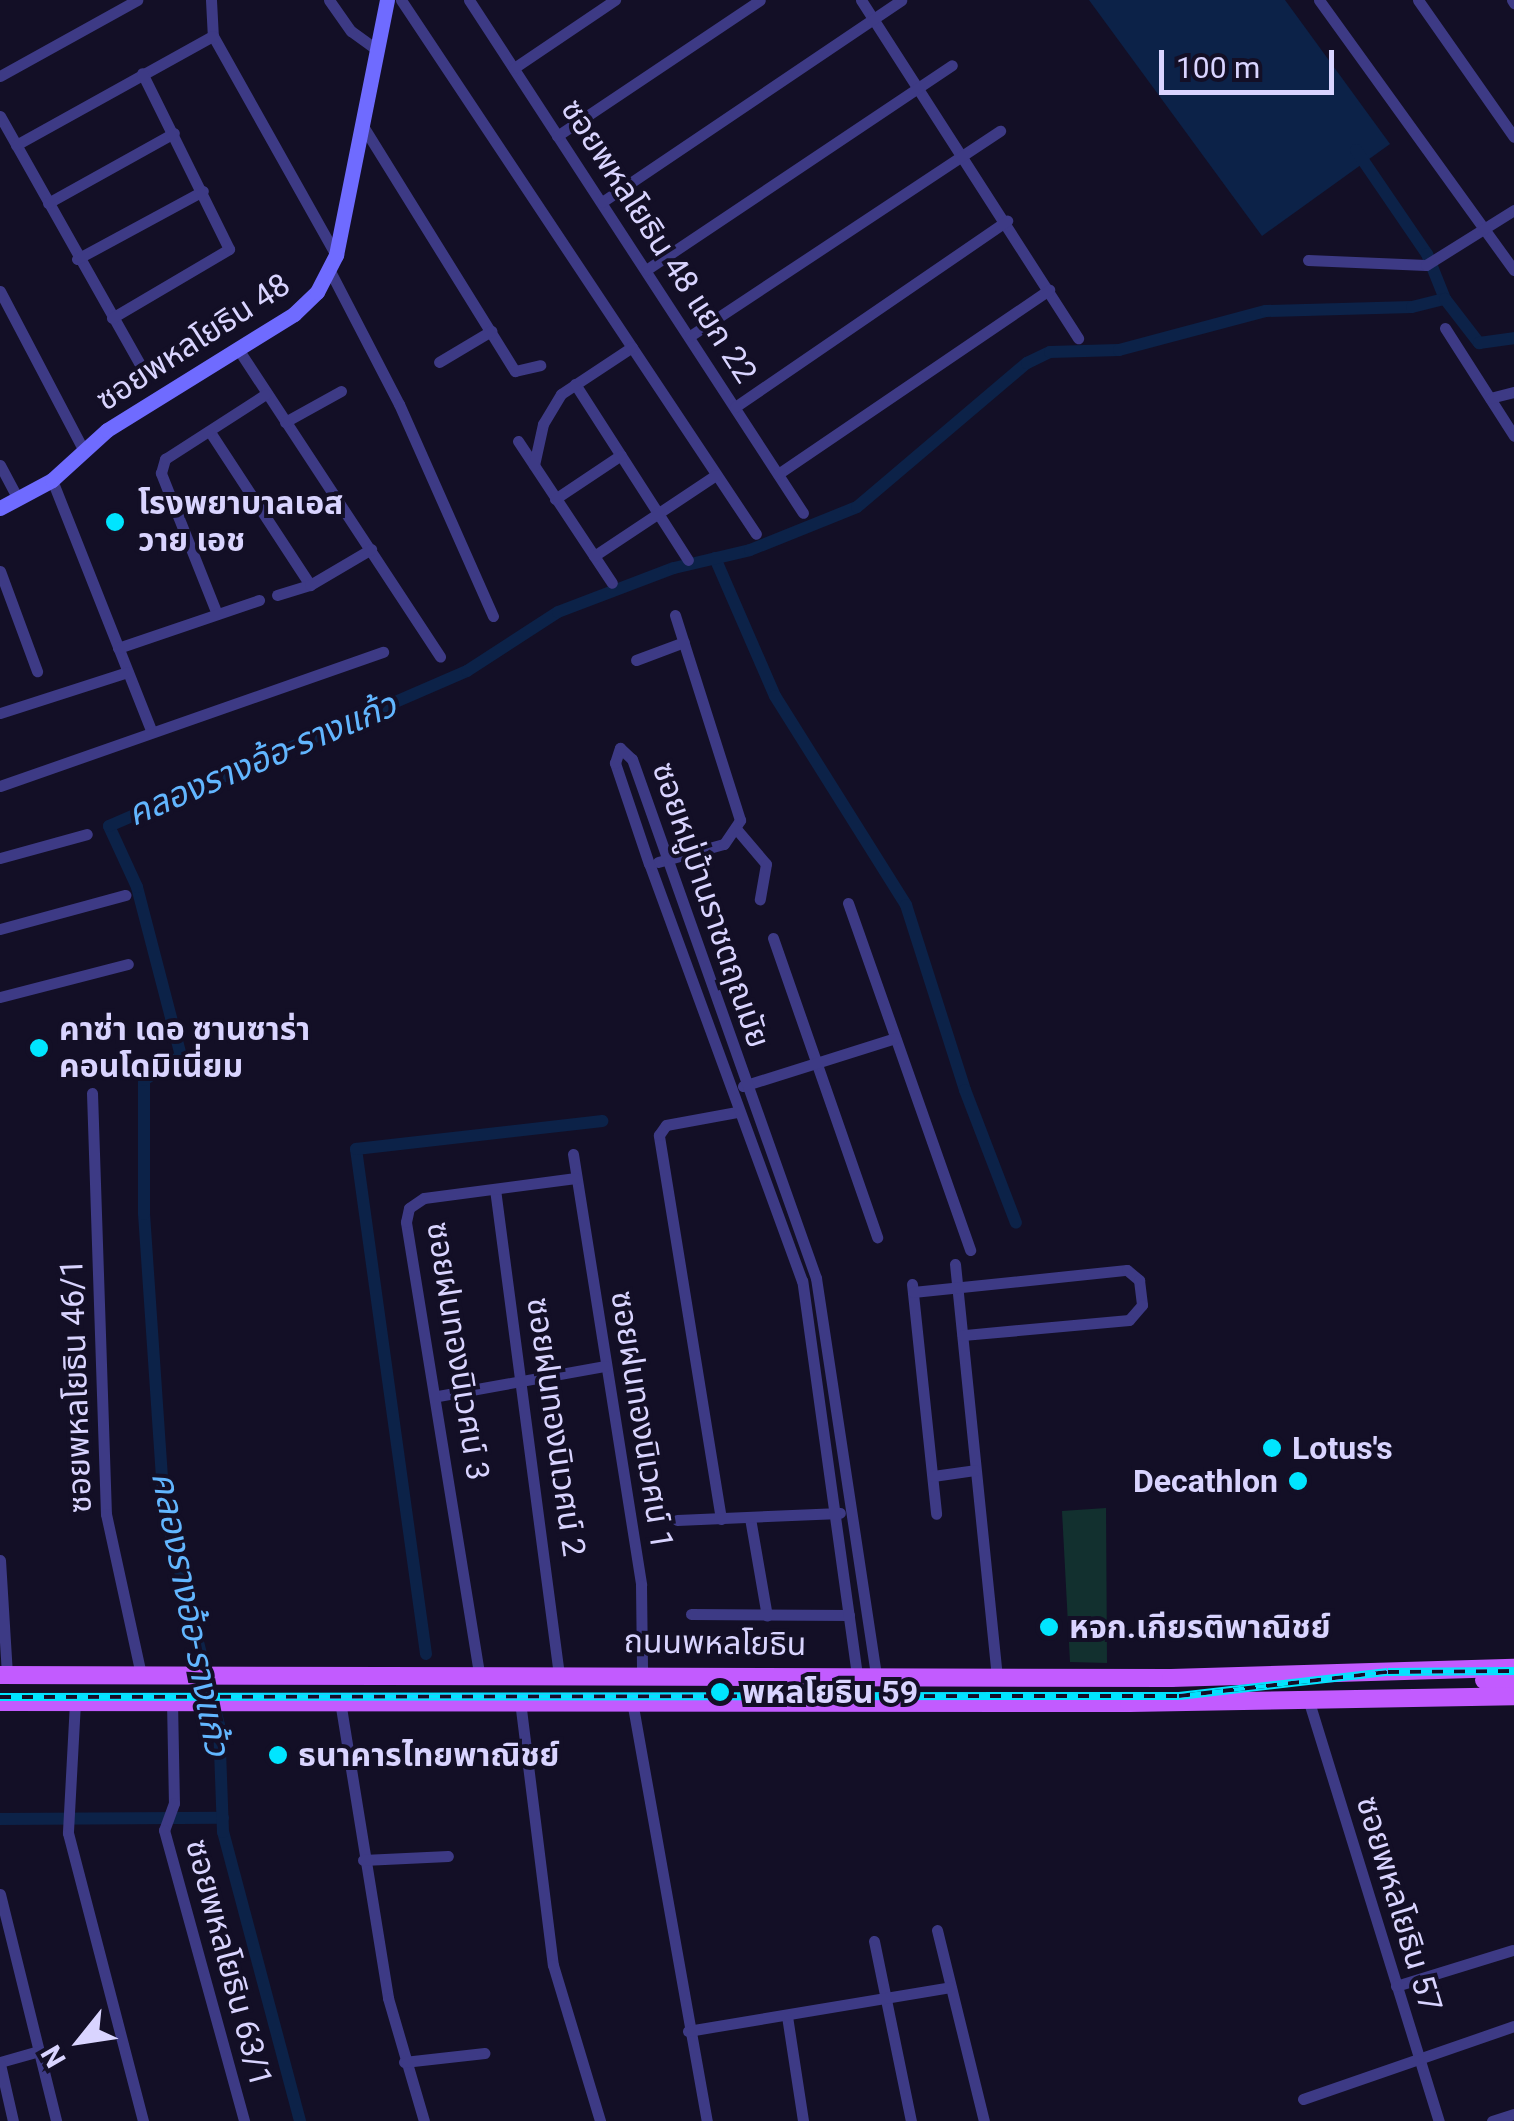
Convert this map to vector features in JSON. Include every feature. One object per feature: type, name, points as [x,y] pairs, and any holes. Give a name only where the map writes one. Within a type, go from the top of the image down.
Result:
[{"type":"main road","name":"ถนนพหลโยธิน","points":[[3,1675],[1429,1674],[1514,1668]]},
{"type":"main road","points":[[424,1673],[427,1701]]},
{"type":"main road","name":"ถนนพหลโยธิน","points":[[1429,1674],[1514,1681]]},
{"type":"main road","name":"ถนนพหลโยธิน","points":[[0,1702],[1309,1702],[1514,1696]]},
{"type":"main road","name":"ถนนพหลโยธิน","points":[[1428,1700],[1514,1708]]},
{"type":"street","points":[[0,76],[137,0]]},
{"type":"street","points":[[212,0],[213,36],[336,255]]},
{"type":"street","points":[[329,0],[351,31],[377,50]]},
{"type":"street","name":"ซอยพหลโยธิน 48","points":[[0,508],[52,480],[108,430],[294,314],[330,271],[387,0]]},
{"type":"street","points":[[401,0],[756,534]]},
{"type":"street","points":[[514,68],[615,0]]},
{"type":"street","points":[[557,136],[760,0]]},
{"type":"street","points":[[861,0],[920,85],[1078,338]]},
{"type":"street","points":[[602,202],[901,0]]},
{"type":"street","points":[[1320,0],[1514,270]]},
{"type":"street","points":[[1418,0],[1514,137]]},
{"type":"street","name":"ซอยพหลโยธิน 48 แยก 22","points":[[472,1],[803,513]]},
{"type":"street","points":[[16,145],[213,36]]},
{"type":"street","points":[[646,270],[952,65]]},
{"type":"street","points":[[112,318],[225,255],[227,241],[142,74]]},
{"type":"street","points":[[0,116],[77,260],[140,362]]},
{"type":"street","points":[[361,122],[519,374],[540,366]]},
{"type":"street","points":[[690,336],[1000,132]]},
{"type":"street","points":[[48,203],[174,133]]},
{"type":"street","points":[[77,260],[204,191]]},
{"type":"street","points":[[1308,260],[1426,265],[1440,261],[1514,210]]},
{"type":"street","points":[[735,407],[1006,221]]},
{"type":"street","points":[[330,271],[399,404],[493,616]]},
{"type":"street","points":[[778,474],[1050,290]]},
{"type":"street","points":[[0,292],[84,451]]},
{"type":"street","points":[[1445,328],[1514,436]]},
{"type":"street","points":[[439,362],[490,331]]},
{"type":"street","points":[[534,465],[551,407],[575,384],[632,347]]},
{"type":"street","points":[[238,350],[440,658]]},
{"type":"street","points":[[575,384],[688,560]]},
{"type":"street","points":[[285,422],[341,391]]},
{"type":"street","points":[[1490,398],[1514,392]]},
{"type":"street","points":[[217,614],[161,474],[165,458],[266,394]]},
{"type":"street","points":[[210,432],[310,585]]},
{"type":"street","points":[[518,440],[612,583]]},
{"type":"street","points":[[555,498],[621,455]]},
{"type":"street","points":[[0,465],[18,498]]},
{"type":"street","points":[[594,556],[716,475]]},
{"type":"street","points":[[52,480],[151,730]]},
{"type":"street","points":[[277,595],[310,585],[371,550]]},
{"type":"street","points":[[0,571],[37,671]]},
{"type":"street","points":[[118,648],[259,600]]},
{"type":"street","points":[[649,864],[724,844],[738,831],[740,820],[675,616]]},
{"type":"street","points":[[636,660],[684,642]]},
{"type":"street","points":[[0,786],[383,652]]},
{"type":"street","points":[[0,713],[128,672]]},
{"type":"street","name":"ซอยหมู่บ้านราชตฤณมัย","points":[[857,1675],[802,1281],[649,864],[615,764],[620,748],[632,758],[743,1086],[820,1292],[876,1675]]},
{"type":"street","points":[[738,831],[766,864],[760,899]]},
{"type":"street","points":[[0,858],[88,834]]},
{"type":"street","points":[[0,929],[124,895]]},
{"type":"street","points":[[848,903],[970,1250]]},
{"type":"street","points":[[773,938],[877,1237]]},
{"type":"street","points":[[0,998],[128,964]]},
{"type":"street","points":[[688,974],[705,970]]},
{"type":"street","points":[[743,1086],[895,1038]]},
{"type":"street","name":"ซอยพหลโยธิน 46/1","points":[[92,1093],[106,1514],[142,1674]]},
{"type":"street","points":[[722,1519],[658,1135],[666,1125],[737,1112]]},
{"type":"street","name":"ซอยฝนทองนิเวศน์ 1","points":[[573,1154],[641,1585],[642,1672]]},
{"type":"street","name":"ซอยฝนทองนิเวศน์ 3","points":[[479,1673],[409,1208],[424,1198],[576,1178]]},
{"type":"street","points":[[765,1188],[779,1185]]},
{"type":"street","name":"ซอยฝนทองนิเวศน์ 2","points":[[494,1189],[559,1672]]},
{"type":"street","points":[[955,1264],[997,1676]]},
{"type":"street","points":[[936,1514],[912,1288],[958,1289],[1126,1270],[1139,1280],[1142,1305],[1128,1320],[963,1334]]},
{"type":"street","points":[[438,1396],[605,1366]]},
{"type":"street","points":[[933,1476],[975,1470]]},
{"type":"street","points":[[677,1520],[850,1513]]},
{"type":"street","points":[[750,1518],[767,1616]]},
{"type":"street","points":[[0,1560],[3,1675]]},
{"type":"street","points":[[691,1614],[849,1615]]},
{"type":"street","points":[[520,1700],[553,1965],[600,2121]]},
{"type":"street","points":[[340,1701],[363,1860],[404,2062],[424,2121]]},
{"type":"street","points":[[632,1701],[688,2032],[707,2121]]},
{"type":"street","points":[[76,1702],[74,1803],[68,1833],[143,2121]]},
{"type":"street","name":"ซอยพหลโยธิน 63/1","points":[[172,1702],[174,1803],[164,1830],[244,2121]]},
{"type":"street","name":"ซอยพหลโยธิน 57","points":[[1309,1702],[1438,2121]]},
{"type":"street","points":[[363,1860],[448,1856]]},
{"type":"street","points":[[0,1894],[56,2121]]},
{"type":"street","points":[[937,1930],[984,2121]]},
{"type":"street","points":[[874,1941],[911,2121]]},
{"type":"street","points":[[1396,1986],[1513,1950]]},
{"type":"street","points":[[688,2032],[950,1987]]},
{"type":"street","points":[[788,2016],[803,2121]]},
{"type":"street","points":[[1303,2099],[1419,2064],[1514,2026]]},
{"type":"street","points":[[13,2121],[0,2063],[39,2052]]},
{"type":"street","points":[[404,2062],[484,2054]]},
{"type":"street","points":[[1492,2121],[1514,2114]]},
{"type":"green space","points":[[1106,1508],[1107,1663],[1070,1662],[1062,1511]]},
{"type":"water","points":[[1089,0],[1285,0],[1390,144],[1262,236]]},
{"type":"waterway","points":[[1356,150],[1427,254],[1445,299]]},
{"type":"waterway","name":"คลองรางอ้อ-รางแก้ว","points":[[300,2121],[223,1832],[219,1725],[164,1507],[144,1214],[144,1080],[181,1056],[137,887],[109,826],[467,671],[558,612],[674,568],[750,550],[857,507],[1027,363],[1050,352],[1119,350],[1266,311],[1412,307],[1445,299],[1479,343],[1514,338]]},
{"type":"waterway","points":[[715,558],[775,696],[906,905],[965,1090],[1016,1223]]},
{"type":"waterway","points":[[426,1654],[356,1149],[602,1121]]},
{"type":"waterway","points":[[0,1819],[223,1818]]},
{"type":"railway","points":[[0,1697],[1179,1696],[1388,1672],[1514,1671]]},
{"type":"place","name":"โรงพยาบาลเอส วาย เอช","points":[[115,522]]},
{"type":"place","name":"คาซ่า เดอ ซานซาร่า คอนโดมิเนี่ยม","points":[[39,1048]]},
{"type":"place","name":"Lotus's","points":[[1272,1448]]},
{"type":"place","name":"Decathlon","points":[[1298,1481]]},
{"type":"place","name":"หจก.เกียรติพาณิชย์","points":[[1049,1627]]},
{"type":"place","name":"พหลโยธิน 59","points":[[720,1692]]},
{"type":"place","name":"ธนาคารไทยพาณิชย์","points":[[278,1755]]}]
